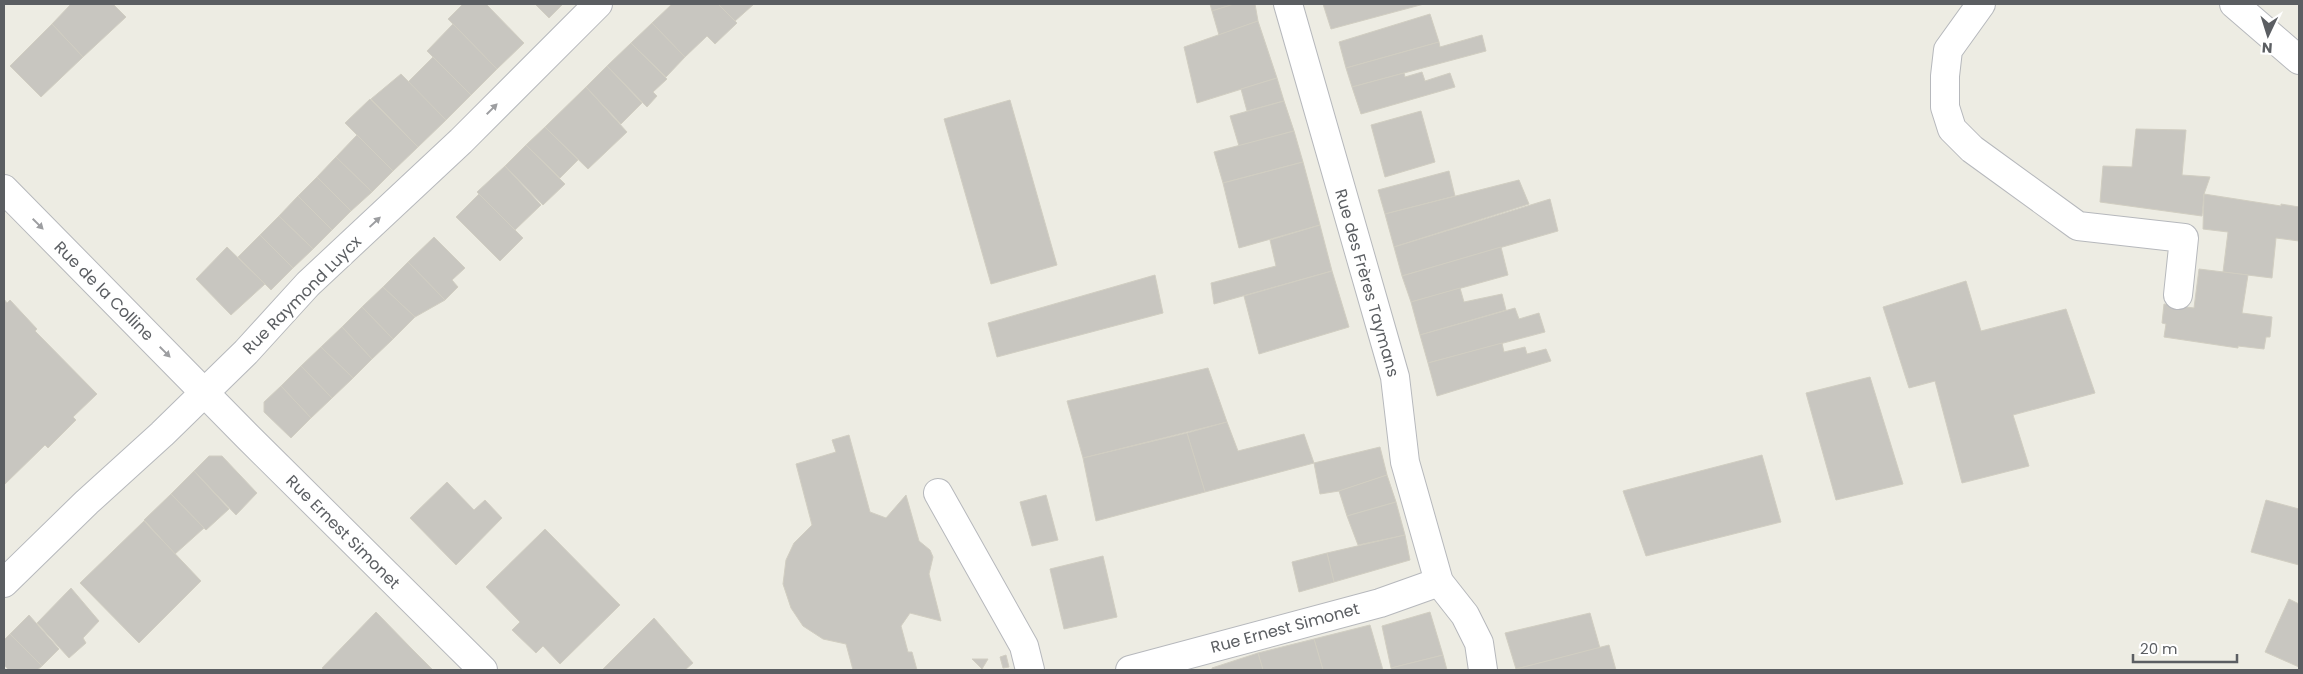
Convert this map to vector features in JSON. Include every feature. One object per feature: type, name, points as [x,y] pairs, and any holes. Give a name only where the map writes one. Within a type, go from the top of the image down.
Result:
[{"type":"street","name":"Rue Raymond Luycx","points":[[4,583],[246,352],[308,284],[461,140],[598,4]]},
{"type":"street","name":"Rue des Frères Taymans","points":[[1288,4],[1395,377],[1398,416],[1405,462],[1439,582],[1465,615],[1479,643],[1484,670]]},
{"type":"street","points":[[1981,4],[1948,50],[1944,76],[1945,107],[1952,128],[1972,149],[2078,226],[2184,238],[2178,295]]},
{"type":"street","points":[[2234,4],[2299,60]]},
{"type":"street","name":"Rue de la Colline","points":[[4,189],[204,392]]},
{"type":"street","name":"Rue Ernest Simonet","points":[[204,392],[483,670]]},
{"type":"street","points":[[938,493],[1024,646],[1030,670]]},
{"type":"street","name":"Rue Ernest Simonet","points":[[1130,670],[1380,603],[1439,582]]},
{"type":"building","points":[[71,4],[113,4],[126,17],[83,57],[52,24]]},
{"type":"building","points":[[463,4],[486,4],[524,43],[497,69],[448,19]]},
{"type":"building","points":[[535,4],[563,4],[549,18]]},
{"type":"building","points":[[672,4],[718,4],[737,23],[715,44],[707,36],[685,57],[652,23]]},
{"type":"building","points":[[718,4],[754,4],[735,21]]},
{"type":"building","points":[[1210,4],[1234,4],[1212,11]]},
{"type":"building","points":[[1234,4],[1255,4],[1258,21],[1219,35],[1212,11]]},
{"type":"building","points":[[1323,4],[1424,4],[1331,29]]},
{"type":"building","points":[[1430,14],[1439,42],[1346,68],[1339,42]]},
{"type":"building","points":[[1258,21],[1277,78],[1197,103],[1184,47]]},
{"type":"building","points":[[652,23],[685,57],[666,77],[631,43]]},
{"type":"building","points":[[52,24],[83,57],[41,97],[10,66]]},
{"type":"building","points":[[453,24],[497,69],[471,95],[427,51]]},
{"type":"building","points":[[1482,35],[1486,51],[1352,87],[1346,68],[1439,42],[1440,47]]},
{"type":"building","points":[[631,43],[667,79],[653,92],[657,96],[647,107],[607,66]]},
{"type":"building","points":[[433,57],[471,95],[446,120],[408,82]]},
{"type":"building","points":[[607,66],[642,103],[621,124],[586,87]]},
{"type":"building","points":[[1422,72],[1425,81],[1450,73],[1455,87],[1361,114],[1352,87],[1404,73],[1405,77]]},
{"type":"building","points":[[401,74],[446,120],[418,147],[371,99]]},
{"type":"building","points":[[1277,78],[1284,101],[1247,111],[1241,89]]},
{"type":"building","points":[[586,87],[627,132],[588,169],[545,127]]},
{"type":"building","points":[[370,99],[418,147],[393,171],[345,123]]},
{"type":"building","points":[[1010,100],[1057,265],[991,284],[944,119]]},
{"type":"building","points":[[1284,101],[1294,131],[1239,146],[1230,116]]},
{"type":"building","points":[[1421,111],[1435,162],[1385,177],[1371,125]]},
{"type":"building","points":[[545,127],[578,160],[560,178],[526,145]]},
{"type":"building","points":[[2136,129],[2186,130],[2182,175],[2210,177],[2204,194],[2202,216],[2100,202],[2103,166],[2132,167]]},
{"type":"building","points":[[1294,131],[1303,162],[1223,183],[1214,152]]},
{"type":"building","points":[[357,135],[393,171],[372,192],[336,157]]},
{"type":"building","points":[[526,145],[565,184],[543,205],[505,166]]},
{"type":"building","points":[[336,157],[372,192],[351,211],[317,177]]},
{"type":"building","points":[[1303,162],[1320,225],[1239,248],[1223,183]]},
{"type":"building","points":[[505,166],[541,205],[515,230],[477,192]]},
{"type":"building","points":[[1449,171],[1455,196],[1385,214],[1378,190]]},
{"type":"building","points":[[317,177],[351,211],[332,230],[298,196]]},
{"type":"building","points":[[1519,180],[1529,204],[1394,247],[1385,214]]},
{"type":"building","points":[[479,194],[523,238],[500,261],[456,217]]},
{"type":"building","points":[[2204,194],[2299,207],[2299,241],[2276,238],[2272,278],[2223,272],[2228,232],[2203,229]]},
{"type":"building","points":[[298,196],[332,230],[313,249],[279,216]]},
{"type":"building","points":[[1550,199],[1558,231],[1402,276],[1394,247]]},
{"type":"building","points":[[279,216],[313,249],[293,268],[260,235]]},
{"type":"building","points":[[1320,225],[1332,271],[1214,304],[1211,283],[1276,266],[1270,240]]},
{"type":"building","points":[[260,235],[293,268],[271,290],[238,257]]},
{"type":"building","points":[[434,237],[465,268],[452,280],[458,287],[445,300],[408,262]]},
{"type":"building","points":[[227,247],[265,284],[231,315],[196,279]]},
{"type":"building","points":[[1501,247],[1508,275],[1411,302],[1402,276]]},
{"type":"building","points":[[408,262],[445,300],[415,317],[383,287]]},
{"type":"building","points":[[2199,269],[2248,275],[2242,313],[2272,317],[2270,337],[2266,337],[2264,349],[2238,346],[2238,348],[2164,337],[2166,324],[2162,323],[2164,304],[2194,308]]},
{"type":"building","points":[[1332,271],[1349,327],[1259,354],[1244,296]]},
{"type":"building","points":[[1155,275],[1163,313],[997,357],[988,323]]},
{"type":"building","points":[[1966,281],[1981,331],[2066,309],[2095,393],[2013,415],[2029,466],[1962,483],[1935,381],[1909,388],[1883,307]]},
{"type":"building","points":[[383,287],[415,317],[393,339],[362,307]]},
{"type":"building","points":[[1460,288],[1464,302],[1502,294],[1506,310],[1420,335],[1411,302]]},
{"type":"building","points":[[4,299],[7,303],[10,300],[37,329],[35,331],[97,394],[73,417],[76,420],[48,448],[45,445],[4,485]]},
{"type":"building","points":[[362,307],[393,339],[372,359],[342,327]]},
{"type":"building","points":[[1515,308],[1519,319],[1539,313],[1545,332],[1428,363],[1420,335]]},
{"type":"building","points":[[342,327],[372,359],[353,378],[321,347]]},
{"type":"building","points":[[1502,343],[1504,352],[1525,347],[1527,354],[1546,349],[1551,361],[1437,396],[1428,363]]},
{"type":"building","points":[[321,347],[353,378],[332,398],[301,366]]},
{"type":"building","points":[[301,366],[332,398],[311,418],[281,386]]},
{"type":"building","points":[[1208,368],[1227,422],[1083,458],[1067,401]]},
{"type":"building","points":[[1870,377],[1903,484],[1836,500],[1806,393]]},
{"type":"building","points":[[281,386],[311,418],[291,438],[264,412],[264,402]]},
{"type":"building","points":[[1227,422],[1238,451],[1304,434],[1314,463],[1205,492],[1187,433]]},
{"type":"building","points":[[1187,433],[1205,492],[1096,521],[1083,458]]},
{"type":"building","points":[[849,435],[870,512],[886,518],[906,495],[919,541],[930,550],[933,557],[929,574],[941,621],[910,613],[901,626],[908,652],[912,652],[917,670],[853,670],[846,644],[823,639],[803,626],[791,608],[783,584],[786,560],[794,543],[812,525],[796,464],[836,452],[832,440]]},
{"type":"building","points":[[1380,447],[1387,475],[1339,491],[1320,494],[1314,463]]},
{"type":"building","points":[[1762,455],[1781,522],[1646,556],[1623,491]]},
{"type":"building","points":[[209,456],[222,456],[257,493],[236,515],[194,471]]},
{"type":"building","points":[[194,471],[229,509],[206,530],[171,494]]},
{"type":"building","points":[[1387,475],[1396,502],[1347,516],[1339,491]]},
{"type":"building","points":[[447,482],[474,510],[485,500],[502,518],[456,565],[410,518]]},
{"type":"building","points":[[171,494],[204,528],[175,554],[144,520]]},
{"type":"building","points":[[1046,495],[1058,540],[1032,546],[1020,502]]},
{"type":"building","points":[[2266,500],[2299,509],[2299,565],[2251,552]]},
{"type":"building","points":[[1396,502],[1405,535],[1358,545],[1347,516]]},
{"type":"building","points":[[144,521],[201,581],[139,643],[80,583]]},
{"type":"building","points":[[545,529],[620,605],[560,664],[543,646],[536,653],[512,630],[520,622],[486,587]]},
{"type":"building","points":[[1405,535],[1410,560],[1334,582],[1327,553]]},
{"type":"building","points":[[1327,553],[1334,582],[1299,592],[1292,562]]},
{"type":"building","points":[[1103,556],[1117,617],[1064,629],[1050,569]]},
{"type":"building","points":[[71,588],[99,621],[83,638],[86,643],[69,658],[37,623]]},
{"type":"building","points":[[2289,599],[2299,604],[2299,667],[2265,652]]},
{"type":"building","points":[[376,612],[433,670],[324,670],[322,668]]},
{"type":"building","points":[[1430,612],[1443,655],[1391,668],[1382,626]]},
{"type":"building","points":[[1590,613],[1600,648],[1516,669],[1505,633]]},
{"type":"building","points":[[29,615],[59,649],[42,666],[10,634]]},
{"type":"building","points":[[654,618],[693,663],[685,670],[602,670]]},
{"type":"building","points":[[1370,625],[1383,670],[1323,670],[1314,639]]},
{"type":"building","points":[[10,634],[42,666],[37,670],[9,670],[4,665],[4,640]]},
{"type":"building","points":[[1314,639],[1323,670],[1263,670],[1258,653]]},
{"type":"building","points":[[1609,645],[1616,670],[1516,670],[1516,669]]},
{"type":"building","points":[[1258,653],[1263,670],[1212,670],[1212,668]]},
{"type":"building","points":[[1006,655],[1009,667],[1003,668],[1000,657]]},
{"type":"building","points":[[1443,655],[1447,670],[1392,670],[1391,668]]},
{"type":"building","points":[[972,659],[988,659],[982,669]]}]
